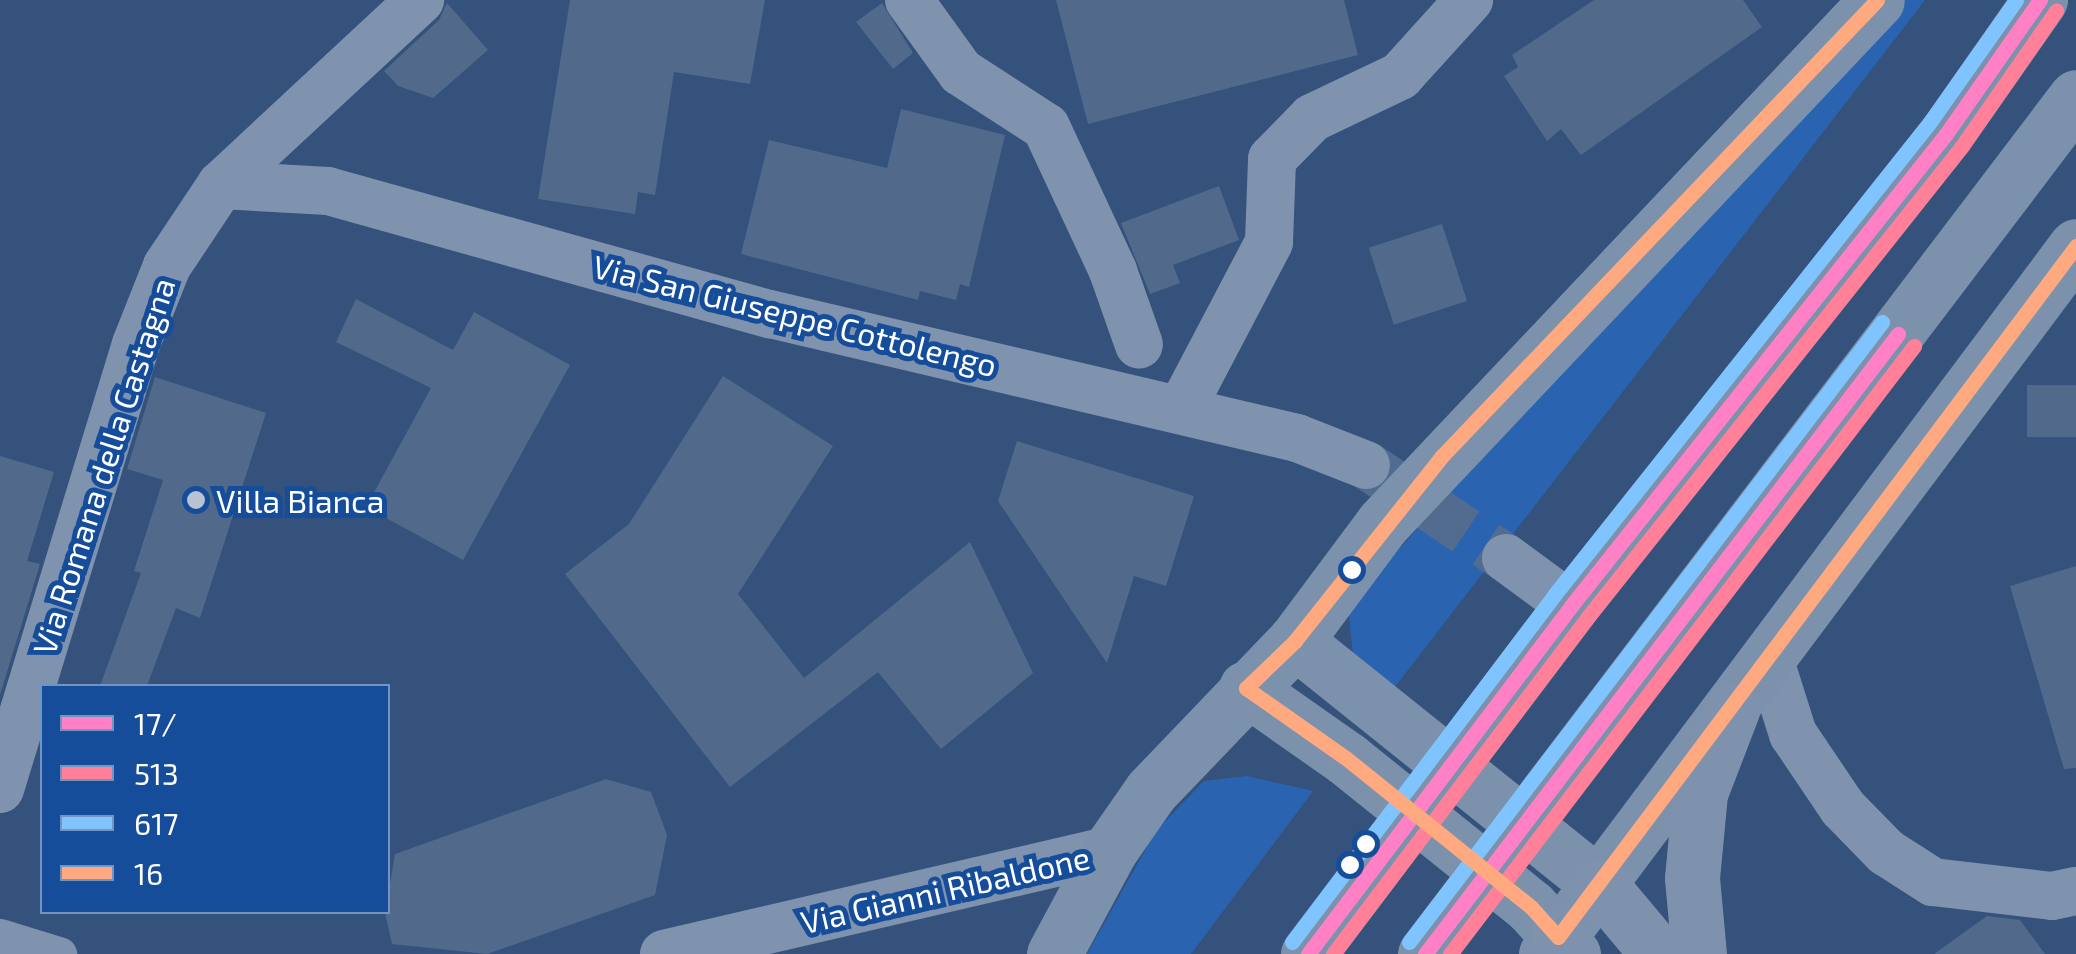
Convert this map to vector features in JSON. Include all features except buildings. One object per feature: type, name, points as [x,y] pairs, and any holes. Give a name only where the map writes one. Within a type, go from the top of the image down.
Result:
[{"type":"highway","points":[[1699,954],[1692,878],[1700,794],[1732,710]]},
{"type":"highway","points":[[1585,872],[1658,954]]},
{"type":"main road","points":[[1054,954],[1110,850],[1151,792],[1246,688],[1295,641],[1382,523],[1877,0]]},
{"type":"main road","points":[[1308,954],[1572,606],[1946,134],[2040,0]]},
{"type":"main road","points":[[1425,954],[2076,97]]},
{"type":"main road","points":[[1246,688],[1347,759],[1552,938],[1585,872],[1732,710],[2076,246]]},
{"type":"main road","points":[[1295,641],[1585,872]]},
{"type":"street","name":"Via Romana della Castagna","points":[[0,790],[136,344],[167,266],[222,185],[420,0]]},
{"type":"street","points":[[909,0],[961,72],[1046,127],[1140,345]]},
{"type":"street","points":[[1182,408],[1270,242],[1272,159],[1312,118],[1400,76],[1469,0]]},
{"type":"street","name":"Via San Giuseppe Cottolengo","points":[[222,185],[328,191],[770,314],[1182,408],[1296,438],[1366,465]]},
{"type":"street","points":[[1506,558],[1572,606]]},
{"type":"street","points":[[1769,658],[1793,734],[1842,808],[1886,852],[1933,882],[2052,896],[2076,892]]},
{"type":"street","name":"Via Gianni Ribaldone","points":[[664,954],[1110,850]]},
{"type":"street","points":[[0,936],[59,954]]},
{"type":"shaded area","points":[[1898,0],[1925,0],[1391,692],[1354,665],[1348,605]]},
{"type":"shaded area","points":[[1247,776],[1313,791],[1191,954],[1087,954],[1156,831],[1204,781]]},
{"type":"tunnel","points":[[1366,465],[1506,558]]},
{"type":"transit line","name":"16","points":[[1877,0],[1442,456],[1295,641],[1246,688],[1347,759],[1531,907],[1558,937],[2076,246]]},
{"type":"transit line","name":"617","points":[[1292,942],[1555,594],[1930,122],[2016,0]]},
{"type":"transit line","name":"17/","points":[[1308,954],[1571,606],[1946,134],[2040,0]]},
{"type":"transit line","name":"513","points":[[1333,954],[1587,618],[1962,146],[2056,11]]},
{"type":"transit line","name":"617","points":[[1409,942],[1882,322]]},
{"type":"transit line","name":"17/","points":[[1425,954],[1898,334]]},
{"type":"transit line","name":"513","points":[[1450,954],[1914,346]]},
{"type":"place","name":"Villa Bianca","points":[[196,500]]}]
